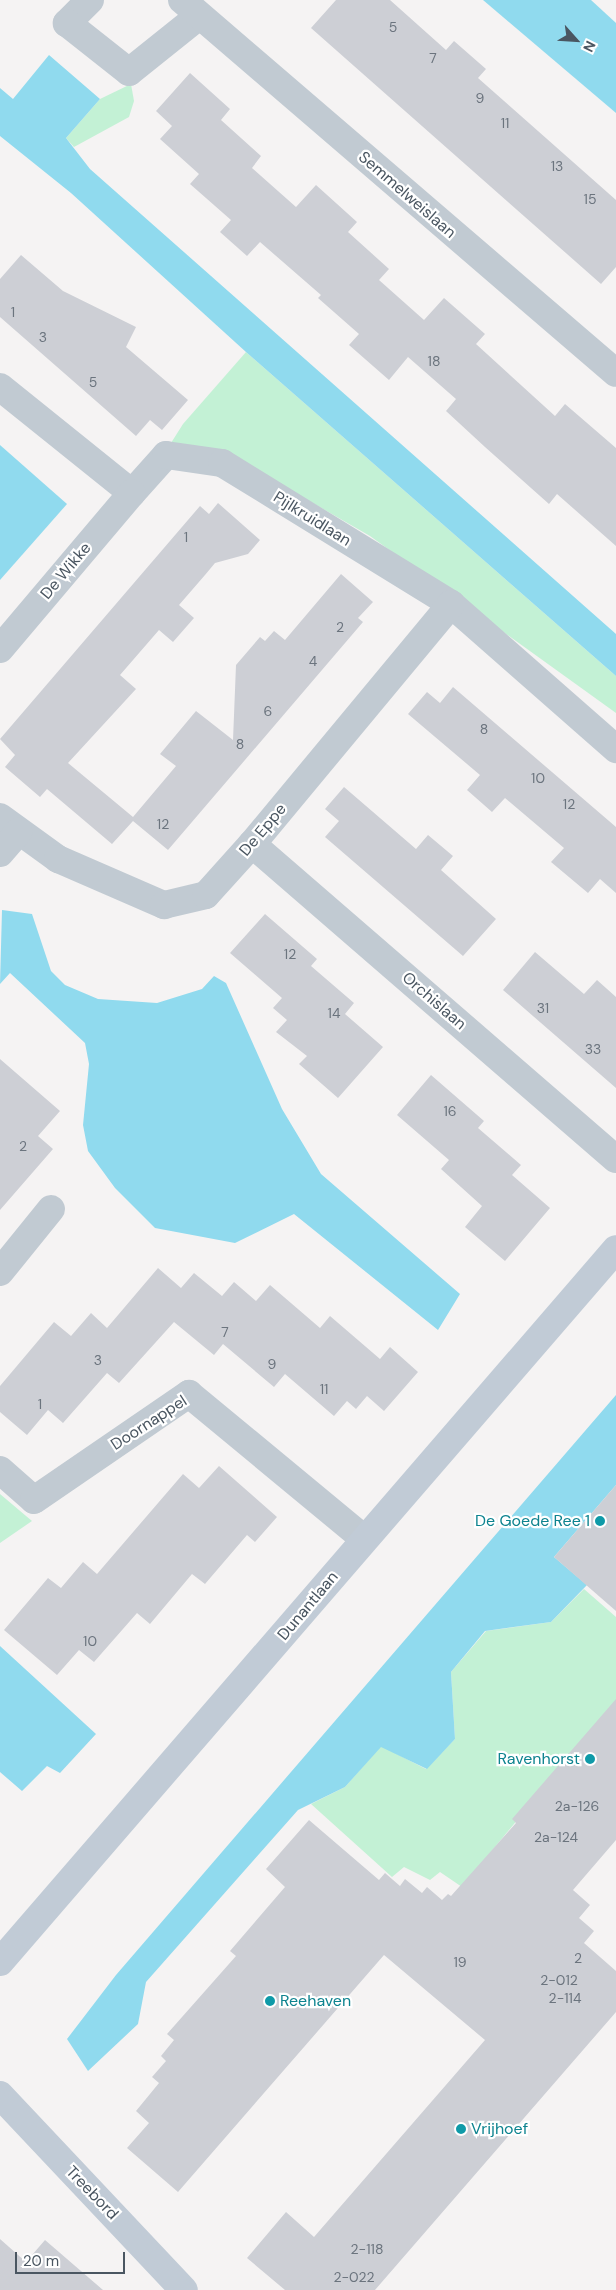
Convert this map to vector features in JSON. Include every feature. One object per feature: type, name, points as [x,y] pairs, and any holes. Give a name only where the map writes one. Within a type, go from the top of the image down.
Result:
[{"type":"street","name":"Semmelweislaan","points":[[90,0],[67,23],[129,72],[190,8],[616,373]]},
{"type":"street","points":[[0,387],[132,493]]},
{"type":"street","name":"Pijlkruidlaan","points":[[132,493],[166,455],[222,463],[451,604],[616,749]]},
{"type":"street","name":"De Wikke","points":[[0,649],[132,493]]},
{"type":"street","name":"De Eppe","points":[[9,824],[58,859],[164,905],[206,895],[252,844],[451,604]]},
{"type":"street","points":[[0,853],[9,824]]},
{"type":"street","name":"Orchislaan","points":[[252,844],[616,1159]]},
{"type":"street","points":[[0,1272],[51,1209]]},
{"type":"street","name":"Dunantlaan","points":[[0,1962],[616,1249]]},
{"type":"street","name":"Doornappel","points":[[0,1470],[34,1500],[189,1394],[364,1539]]},
{"type":"street","name":"Treebord","points":[[0,2095],[184,2290]]},
{"type":"green space","points":[[131,84],[134,101],[129,117],[74,147],[66,138],[100,99]]},
{"type":"green space","points":[[246,352],[616,676],[616,713],[370,536],[285,487],[159,462],[183,424]]},
{"type":"green space","points":[[0,1494],[32,1521],[0,1543]]},
{"type":"green space","points":[[584,1589],[616,1617],[616,1700],[462,1887],[440,1872],[430,1880],[404,1867],[392,1877],[311,1804],[345,1787],[381,1746],[426,1769],[455,1739],[451,1672],[486,1631],[551,1622]]},
{"type":"water","points":[[483,0],[591,0],[616,23],[616,113]]},
{"type":"water","points":[[49,55],[100,99],[66,138],[90,169],[616,634],[616,676],[246,352],[71,193],[0,136],[0,88],[13,99]]},
{"type":"water","points":[[0,445],[67,504],[0,580]]},
{"type":"water","points":[[2,910],[32,914],[51,971],[65,985],[98,999],[157,1003],[202,989],[214,976],[226,983],[282,1109],[321,1174],[460,1294],[438,1330],[294,1214],[235,1243],[155,1228],[115,1188],[88,1151],[83,1125],[89,1064],[85,1043],[10,973],[0,984]]},
{"type":"water","points":[[616,1395],[616,1485],[554,1557],[587,1585],[551,1622],[485,1631],[451,1672],[455,1739],[427,1769],[381,1747],[345,1787],[298,1810],[146,1982],[138,2024],[88,2071],[67,2039],[116,1975]]},
{"type":"water","points":[[0,1646],[96,1734],[60,1773],[47,1766],[22,1791],[0,1772]]},
{"type":"building","points":[[336,0],[390,0],[446,50],[454,41],[486,69],[478,78],[616,200],[616,267],[601,284],[311,28]]},
{"type":"building","points":[[190,73],[230,109],[221,120],[261,156],[252,168],[296,207],[316,185],[357,222],[348,232],[389,269],[379,280],[424,320],[444,298],[485,334],[476,344],[555,416],[565,404],[616,448],[616,546],[557,494],[549,504],[485,447],[446,411],[456,399],[408,357],[389,380],[349,345],[359,334],[318,298],[321,295],[260,242],[247,256],[220,232],[231,220],[190,184],[199,174],[160,139],[172,126],[156,111]]},
{"type":"building","points":[[21,255],[63,291],[136,327],[126,347],[188,400],[162,430],[150,420],[136,436],[0,317],[0,279]]},
{"type":"building","points":[[218,503],[260,540],[248,554],[215,563],[179,605],[194,618],[173,642],[159,630],[120,675],[136,689],[68,763],[133,817],[176,766],[160,754],[196,711],[233,740],[236,665],[260,637],[265,641],[274,631],[285,640],[341,574],[373,602],[358,618],[363,622],[168,850],[133,821],[112,844],[47,789],[40,797],[5,767],[15,755],[0,739],[200,506],[209,514]]},
{"type":"building","points":[[453,687],[616,827],[616,893],[600,879],[588,893],[551,862],[564,848],[505,798],[492,812],[467,790],[480,775],[408,714],[427,692],[440,703]]},
{"type":"building","points":[[344,787],[416,849],[428,835],[453,856],[441,870],[496,919],[463,956],[325,837],[339,821],[325,809]]},
{"type":"building","points":[[265,914],[317,959],[311,966],[354,1003],[345,1014],[383,1047],[338,1098],[299,1064],[307,1056],[276,1032],[287,1020],[273,1008],[282,998],[230,953]]},
{"type":"building","points":[[535,952],[584,994],[597,980],[616,997],[616,1088],[503,990]]},
{"type":"building","points":[[0,1059],[60,1111],[38,1136],[53,1149],[0,1210]]},
{"type":"building","points":[[431,1075],[484,1121],[478,1128],[521,1165],[512,1175],[550,1208],[505,1261],[465,1227],[482,1206],[441,1169],[449,1160],[397,1115]]},
{"type":"building","points":[[158,1268],[181,1288],[194,1273],[222,1296],[234,1282],[256,1301],[270,1285],[320,1328],[330,1316],[380,1359],[390,1347],[418,1372],[384,1411],[367,1396],[356,1409],[347,1401],[334,1416],[285,1374],[274,1387],[223,1344],[214,1355],[174,1322],[119,1383],[107,1373],[63,1423],[48,1410],[27,1435],[0,1412],[0,1386],[54,1322],[71,1336],[91,1313],[107,1328]]},
{"type":"building","points":[[219,1466],[277,1517],[255,1542],[247,1535],[205,1584],[192,1574],[150,1624],[137,1613],[94,1662],[79,1650],[57,1675],[4,1630],[48,1578],[61,1588],[83,1562],[97,1574],[183,1474],[199,1488]]},
{"type":"building","name":"De Goede Ree 1","points":[[616,1485],[616,1611],[554,1557]]},
{"type":"building","points":[[616,1699],[616,1840],[573,1890],[590,1905],[579,1918],[594,1931],[584,1943],[616,1971],[616,2012],[375,2290],[285,2290],[247,2258],[286,2212],[314,2237],[485,2040],[384,1955],[178,2192],[127,2148],[149,2123],[136,2111],[159,2083],[152,2077],[166,2061],[161,2056],[174,2040],[167,2034],[236,1956],[230,1951],[285,1887],[266,1869],[309,1820],[379,1880],[385,1873],[400,1886],[405,1879],[422,1893],[427,1887],[442,1900],[448,1894],[451,1896],[516,1823],[512,1819]]},
{"type":"building","points":[[0,2239],[26,2262],[45,2240],[103,2290],[0,2290]]},
{"type":"place","name":"De Goede Ree 1","points":[[600,1521]]},
{"type":"place","name":"Ravenhorst","points":[[590,1759]]},
{"type":"place","name":"Reehaven","points":[[270,2001]]},
{"type":"place","name":"Vrijhoef","points":[[461,2129]]}]
